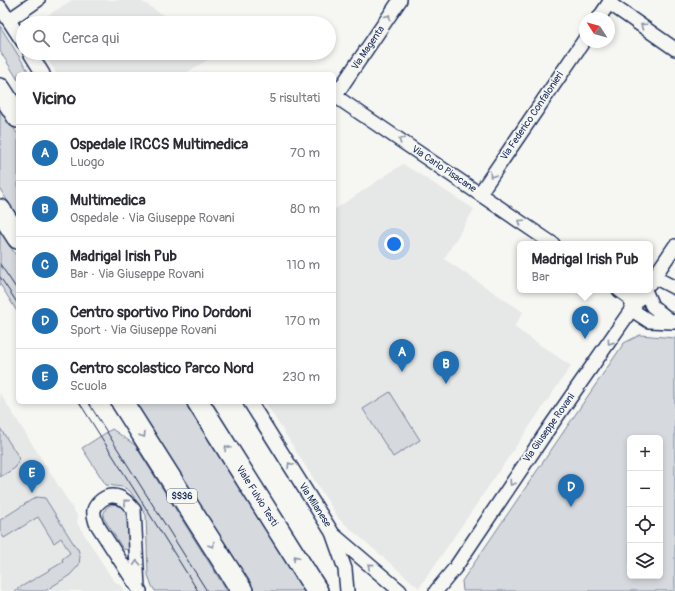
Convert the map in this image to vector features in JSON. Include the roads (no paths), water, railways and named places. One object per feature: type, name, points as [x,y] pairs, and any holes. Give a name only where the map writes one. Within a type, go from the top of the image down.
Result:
[{"type":"main road","points":[[0,89],[16,114]]},
{"type":"main road","points":[[0,210],[16,235]]},
{"type":"main road","name":"SS36","points":[[123,404],[242,591]]},
{"type":"main road","name":"Viale Fulvio Testi","points":[[199,404],[317,591]]},
{"type":"street","points":[[9,20],[38,0]]},
{"type":"street","name":"Via Magenta","points":[[336,95],[400,0]]},
{"type":"street","points":[[603,12],[610,1],[675,49]]},
{"type":"street","points":[[0,7],[16,31]]},
{"type":"street","name":"Via Federico Confalonieri","points":[[480,193],[579,48]]},
{"type":"street","points":[[34,60],[42,72]]},
{"type":"street","name":"Via Carlo Pisacane","points":[[336,97],[549,241]]},
{"type":"street","points":[[653,279],[675,246]]},
{"type":"street","points":[[653,280],[675,288]]},
{"type":"street","points":[[623,293],[630,298],[632,310],[649,321],[673,322]]},
{"type":"street","name":"Via Giuseppe Rovani","points":[[436,591],[455,568],[547,431],[643,293]]},
{"type":"street","points":[[646,293],[652,306],[673,322]]},
{"type":"street","name":"Via Milanese","points":[[251,404],[333,534],[400,591]]},
{"type":"street","points":[[112,495],[122,498],[134,510],[139,589],[96,523],[94,517],[94,510],[101,500],[112,495]]},
{"type":"street","points":[[333,534],[345,569],[347,591]]},
{"type":"street","name":"Via Giuseppe Rovani","points":[[449,591],[455,568]]},
{"type":"tram line","points":[[0,264],[16,288]]},
{"type":"tram line","points":[[0,277],[16,301]]},
{"type":"tram line","points":[[80,404],[198,591]]},
{"type":"tram line","points":[[89,404],[207,591]]},
{"type":"place","name":"Madrigal Irish Pub","points":[[585,339]]},
{"type":"place","name":"Ospedale IRCCS Multimedica","points":[[402,372]]},
{"type":"place","name":"Multimedica","points":[[446,384]]},
{"type":"place","name":"Centro scolastico Parco Nord","points":[[32,493]]},
{"type":"place","name":"Centro sportivo Pino Dordoni","points":[[571,507]]}]
